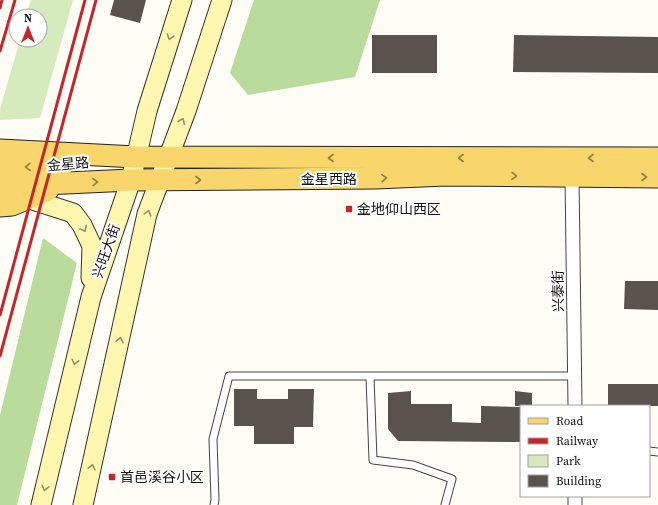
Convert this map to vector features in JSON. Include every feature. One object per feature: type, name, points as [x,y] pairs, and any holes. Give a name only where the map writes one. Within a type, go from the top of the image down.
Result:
[{"type":"main road","name":"兴旺大街","points":[[41,505],[91,297],[131,180],[147,111],[182,0]]},
{"type":"main road","name":"兴旺大街","points":[[83,505],[147,214],[186,111],[222,0]]},
{"type":"main road","points":[[0,150],[136,157]]},
{"type":"main road","name":"金星西路","points":[[136,157],[658,158]]},
{"type":"main road","name":"金星路","points":[[0,169],[136,157]]},
{"type":"main road","name":"金星西路","points":[[0,186],[131,180],[375,178],[446,175],[658,177]]},
{"type":"main road","points":[[0,206],[12,205],[28,197],[66,183]]},
{"type":"main road","points":[[0,193],[28,197],[73,213],[82,225],[92,246],[91,297]]},
{"type":"street","name":"兴泰街","points":[[572,176],[575,405]]},
{"type":"lane","points":[[214,505],[213,439],[229,376],[575,376]]},
{"type":"lane","points":[[370,377],[373,460],[413,465],[452,478],[445,505]]},
{"type":"green space","points":[[31,0],[73,0],[40,118],[0,120],[0,109],[18,48],[48,48],[48,8],[28,8]]},
{"type":"green space","points":[[254,0],[380,0],[355,77],[248,95],[230,73]]},
{"type":"green space","points":[[43,238],[77,263],[17,505],[0,505],[0,415]]},
{"type":"building","points":[[114,0],[146,0],[140,23],[110,15]]},
{"type":"building","points":[[372,35],[437,35],[437,73],[372,73]]},
{"type":"building","points":[[514,35],[658,37],[658,73],[513,72]]},
{"type":"building","points":[[625,281],[658,281],[658,310],[624,309]]},
{"type":"building","points":[[608,384],[658,384],[658,406],[608,405]]},
{"type":"building","points":[[234,389],[257,389],[257,399],[288,399],[288,389],[314,389],[313,427],[294,427],[294,444],[254,444],[254,426],[234,426]]},
{"type":"building","points":[[411,391],[411,404],[452,404],[452,422],[481,423],[481,406],[520,407],[520,442],[398,441],[388,429],[388,393]]},
{"type":"building","points":[[515,391],[532,393],[532,405],[515,406]]},
{"type":"railway","points":[[0,8],[2,0]]},
{"type":"railway","points":[[0,51],[15,0]]},
{"type":"railway","points":[[0,315],[85,0]]},
{"type":"railway","points":[[0,356],[96,0]]},
{"type":"place","name":"金地仰山西区","points":[[349,209]]},
{"type":"place","name":"首邑溪谷小区","points":[[112,477]]}]
